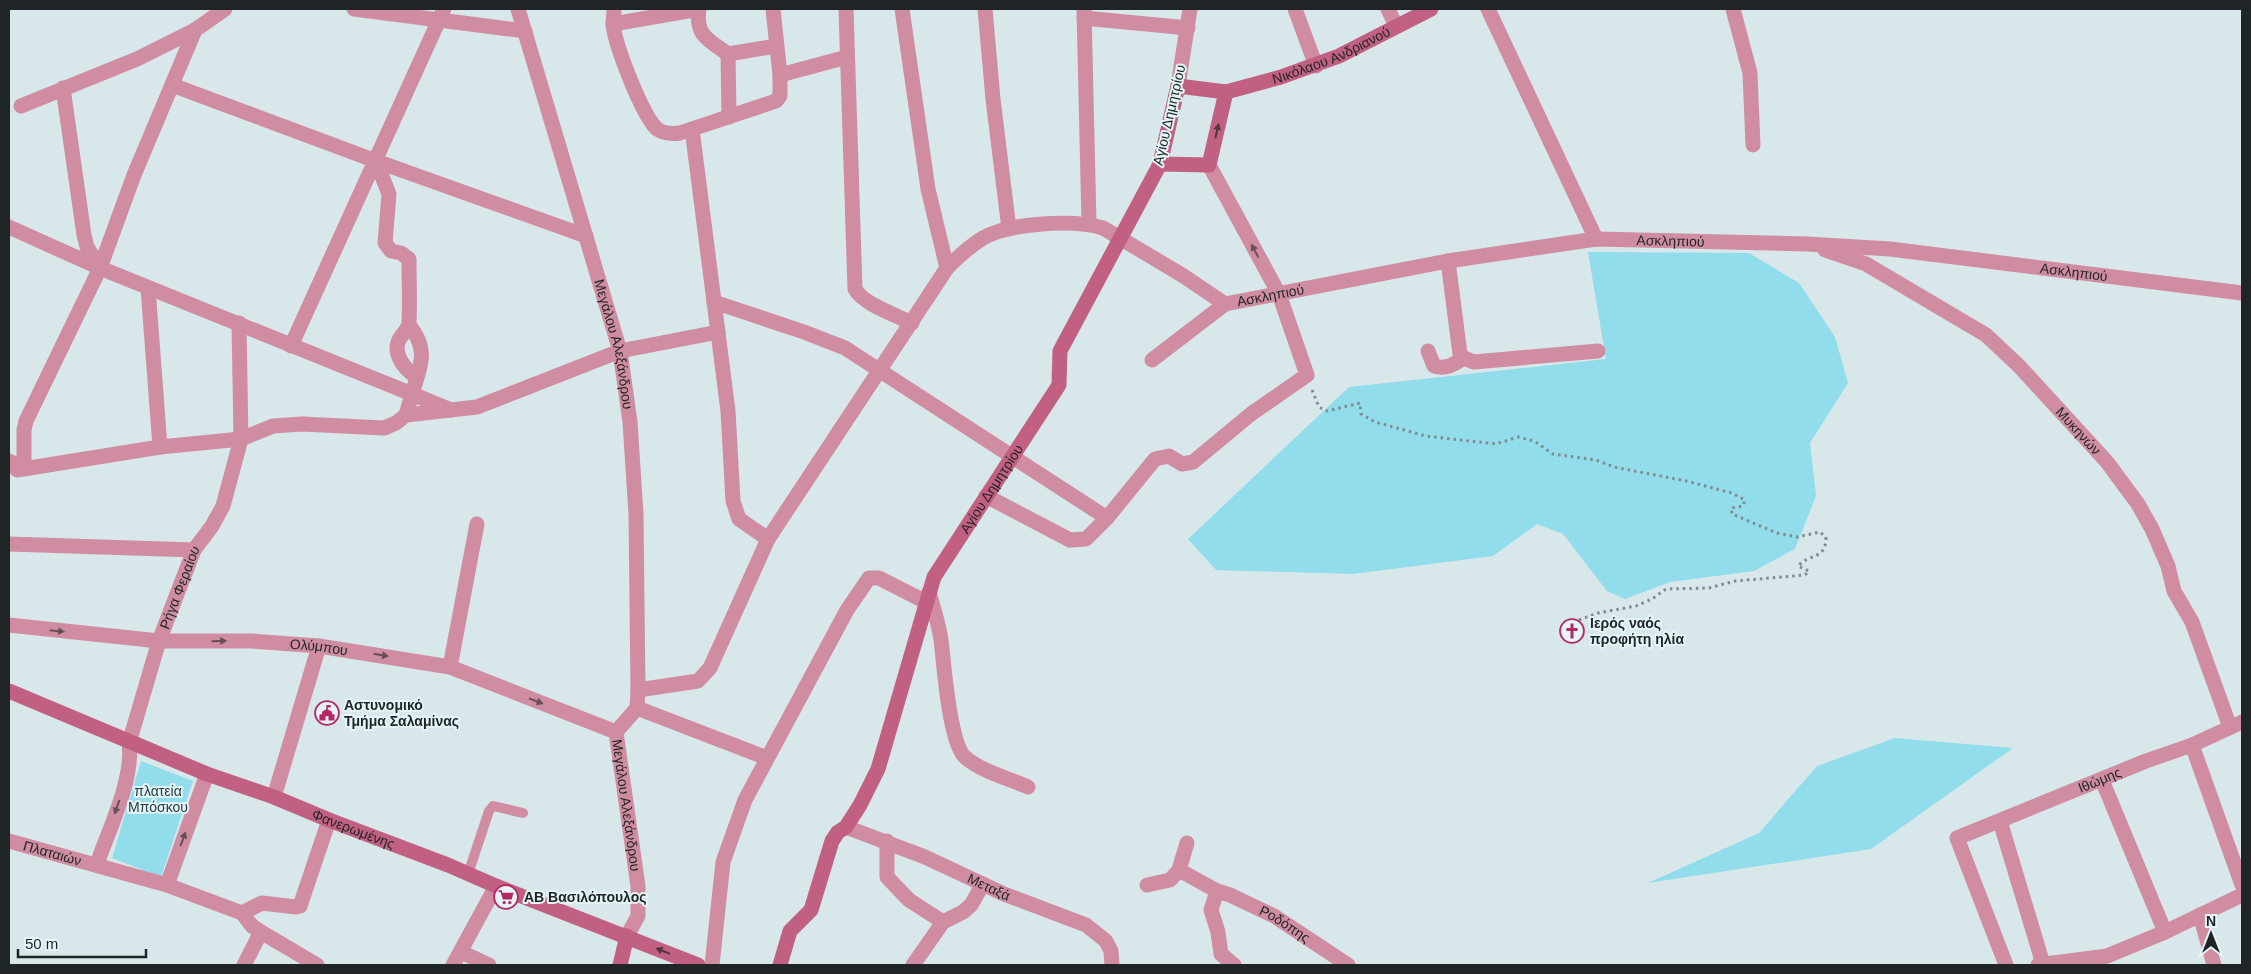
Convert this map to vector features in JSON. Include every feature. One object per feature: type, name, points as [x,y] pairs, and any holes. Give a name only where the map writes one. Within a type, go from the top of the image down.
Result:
[{"type":"street","points":[[21,106],[137,59],[195,30],[224,9]]},
{"type":"street","points":[[354,9],[442,14],[525,31]]},
{"type":"street","name":"Μεγάλου Αλεξάνδρου","points":[[518,9],[620,351],[630,422],[636,514],[637,708]]},
{"type":"street","points":[[614,9],[613,24],[617,41],[636,93],[654,125],[659,130],[669,134],[680,133],[776,101],[780,96],[780,75],[773,9]]},
{"type":"street","points":[[613,24],[699,9],[699,30],[703,36],[728,54],[776,46]]},
{"type":"street","points":[[846,9],[855,289],[858,295],[912,323]]},
{"type":"street","points":[[902,9],[928,188],[947,268]]},
{"type":"street","points":[[985,9],[993,99],[1009,229]]},
{"type":"street","name":"Αγίου Δημητρίου","points":[[780,965],[790,931],[811,910],[832,841],[838,832],[846,827],[860,805],[878,769],[934,577],[1012,454],[1059,385],[1060,350],[1160,164],[1178,86],[1190,9]]},
{"type":"street","points":[[1295,9],[1316,66]]},
{"type":"street","points":[[1388,9],[1396,26]]},
{"type":"street","name":"Νικόλαου Ανδριανού","points":[[1226,92],[1316,66],[1431,9]]},
{"type":"street","points":[[1488,9],[1596,239]]},
{"type":"street","points":[[1733,9],[1750,73],[1753,145]]},
{"type":"street","points":[[638,690],[698,681],[705,676],[768,539],[947,268],[984,237],[1009,229],[1050,223],[1089,224],[1084,13],[1188,28]]},
{"type":"street","points":[[291,346],[442,14]]},
{"type":"street","points":[[24,468],[24,430],[26,421],[100,268],[134,175],[195,30]]},
{"type":"street","points":[[728,54],[729,117]]},
{"type":"street","points":[[780,75],[847,57]]},
{"type":"street","points":[[172,85],[586,236]]},
{"type":"street","points":[[986,496],[1070,540],[1086,539],[1107,518],[1155,459],[1168,456],[1182,464],[1193,462],[1251,414],[1307,375],[1279,294],[1209,165],[1226,92],[1178,86]]},
{"type":"street","points":[[63,88],[84,235],[87,247],[100,268]]},
{"type":"street","points":[[692,129],[728,411],[733,501],[739,519],[768,539]]},
{"type":"street","points":[[376,161],[390,194],[385,243],[391,251],[405,255],[409,259],[409,325],[399,340],[398,348],[402,363],[408,372],[417,377]]},
{"type":"street","points":[[1160,164],[1209,165]]},
{"type":"street","name":"Ασκληπιού","points":[[1089,224],[1103,228],[1226,304],[1448,261],[1596,239],[1807,244],[1890,249],[2242,293]]},
{"type":"street","points":[[9,227],[148,288],[454,411]]},
{"type":"street","name":"Μυκηνών","points":[[1807,244],[1866,264],[1986,335],[2019,366],[2107,462],[2138,504],[2152,529],[2168,566],[2174,591],[2192,622],[2236,724]]},
{"type":"street","points":[[1448,261],[1460,354],[1464,358],[1474,362],[1598,351]]},
{"type":"street","points":[[148,288],[160,447]]},
{"type":"street","points":[[714,302],[846,348],[1012,454],[1107,518]]},
{"type":"street","points":[[1152,360],[1226,304]]},
{"type":"street","name":"Ρήγα Φεραίου","points":[[97,864],[123,789],[131,757],[129,743],[158,641],[194,550],[212,526],[223,506],[241,439],[239,323]]},
{"type":"street","points":[[406,415],[423,359],[416,333],[409,325]]},
{"type":"street","points":[[9,473],[24,468],[160,447],[241,439],[273,426],[302,424],[384,428],[396,423],[406,415],[477,408],[620,351],[718,332]]},
{"type":"street","points":[[1428,351],[1434,366],[1440,368],[1450,366],[1464,358]]},
{"type":"street","points":[[9,461],[24,468]]},
{"type":"street","points":[[450,667],[477,524]]},
{"type":"street","points":[[9,544],[194,550]]},
{"type":"street","points":[[712,965],[723,862],[746,800],[848,610],[869,578],[884,580],[928,597],[940,638],[950,715],[958,747],[964,758],[1028,787]]},
{"type":"street","name":"Ολύμπου","points":[[9,625],[158,641],[252,640],[319,646],[450,667],[616,732]]},
{"type":"street","points":[[274,797],[319,646]]},
{"type":"street","name":"Φανερωμένης","points":[[9,691],[129,743],[207,774],[274,797],[698,965]]},
{"type":"street","points":[[616,732],[637,708],[767,758]]},
{"type":"street","name":"Ιθώμης","points":[[2006,965],[1958,838],[2146,761],[2192,745],[2236,724]]},
{"type":"street","name":"Μεγάλου Αλεξάνδρου","points":[[616,732],[638,886],[638,916],[627,936]]},
{"type":"street","points":[[2192,745],[2242,886]]},
{"type":"street","points":[[167,885],[207,774]]},
{"type":"street","points":[[2102,780],[2166,932]]},
{"type":"street","points":[[317,965],[252,926],[242,913],[262,903],[300,906],[329,820]]},
{"type":"street","points":[[2000,821],[2041,965],[2109,961],[2242,895]]},
{"type":"street","name":"Μεταξά","points":[[846,827],[887,841],[983,884],[1086,925],[1106,941],[1111,951],[1112,965]]},
{"type":"street","name":"Πλαταιών","points":[[9,841],[167,885],[242,913]]},
{"type":"street","points":[[887,841],[887,877],[909,900],[943,922]]},
{"type":"street","points":[[1148,885],[1170,880],[1179,870],[1187,843]]},
{"type":"street","name":"Ροδόπης","points":[[1179,870],[1217,891],[1230,895],[1274,916],[1348,965]]},
{"type":"street","points":[[913,965],[943,922],[963,912],[970,905],[983,884]]},
{"type":"street","points":[[454,965],[496,886]]},
{"type":"street","points":[[1217,891],[1211,910],[1218,932],[1221,954],[1234,965]]},
{"type":"street","points":[[2200,916],[2214,965]]},
{"type":"street","points":[[244,965],[261,932]]},
{"type":"street","points":[[620,965],[627,936]]},
{"type":"street","points":[[461,952],[488,965]]},
{"type":"lane","points":[[468,874],[488,811],[493,806],[498,806],[523,813]]},
{"type":"path","points":[[1307,375],[1319,407],[1327,411],[1360,403],[1361,414],[1374,422],[1426,436],[1496,444],[1518,438],[1534,441],[1552,454],[1596,460],[1614,468],[1686,481],[1732,493],[1745,500],[1743,506],[1731,508],[1732,514],[1777,534],[1797,537],[1820,532],[1826,537],[1826,546],[1821,554],[1802,562],[1798,566],[1809,570],[1804,575],[1735,581],[1709,588],[1666,589],[1652,599],[1636,606],[1598,613],[1579,620]]},
{"type":"green space","points":[[1588,252],[1749,253],[1799,283],[1835,337],[1848,383],[1810,443],[1816,496],[1795,549],[1754,571],[1670,582],[1625,599],[1607,591],[1563,534],[1537,524],[1493,556],[1353,574],[1216,570],[1188,539],[1349,387],[1606,359]]},
{"type":"green space","points":[[1895,738],[2013,748],[1871,849],[1648,883],[1759,833],[1817,766]]},
{"type":"green space","name":"πλατεία Μπόσκου","points":[[141,761],[193,781],[161,877],[112,858]]},
{"type":"place","name":"Ιερός ναός προφήτη ηλία","points":[[1572,631]]},
{"type":"place","name":"Αστυνομικό Τμήμα Σαλαμίνας","points":[[327,713]]},
{"type":"place","name":"ΑΒ Βασιλόπουλος","points":[[506,897]]}]
